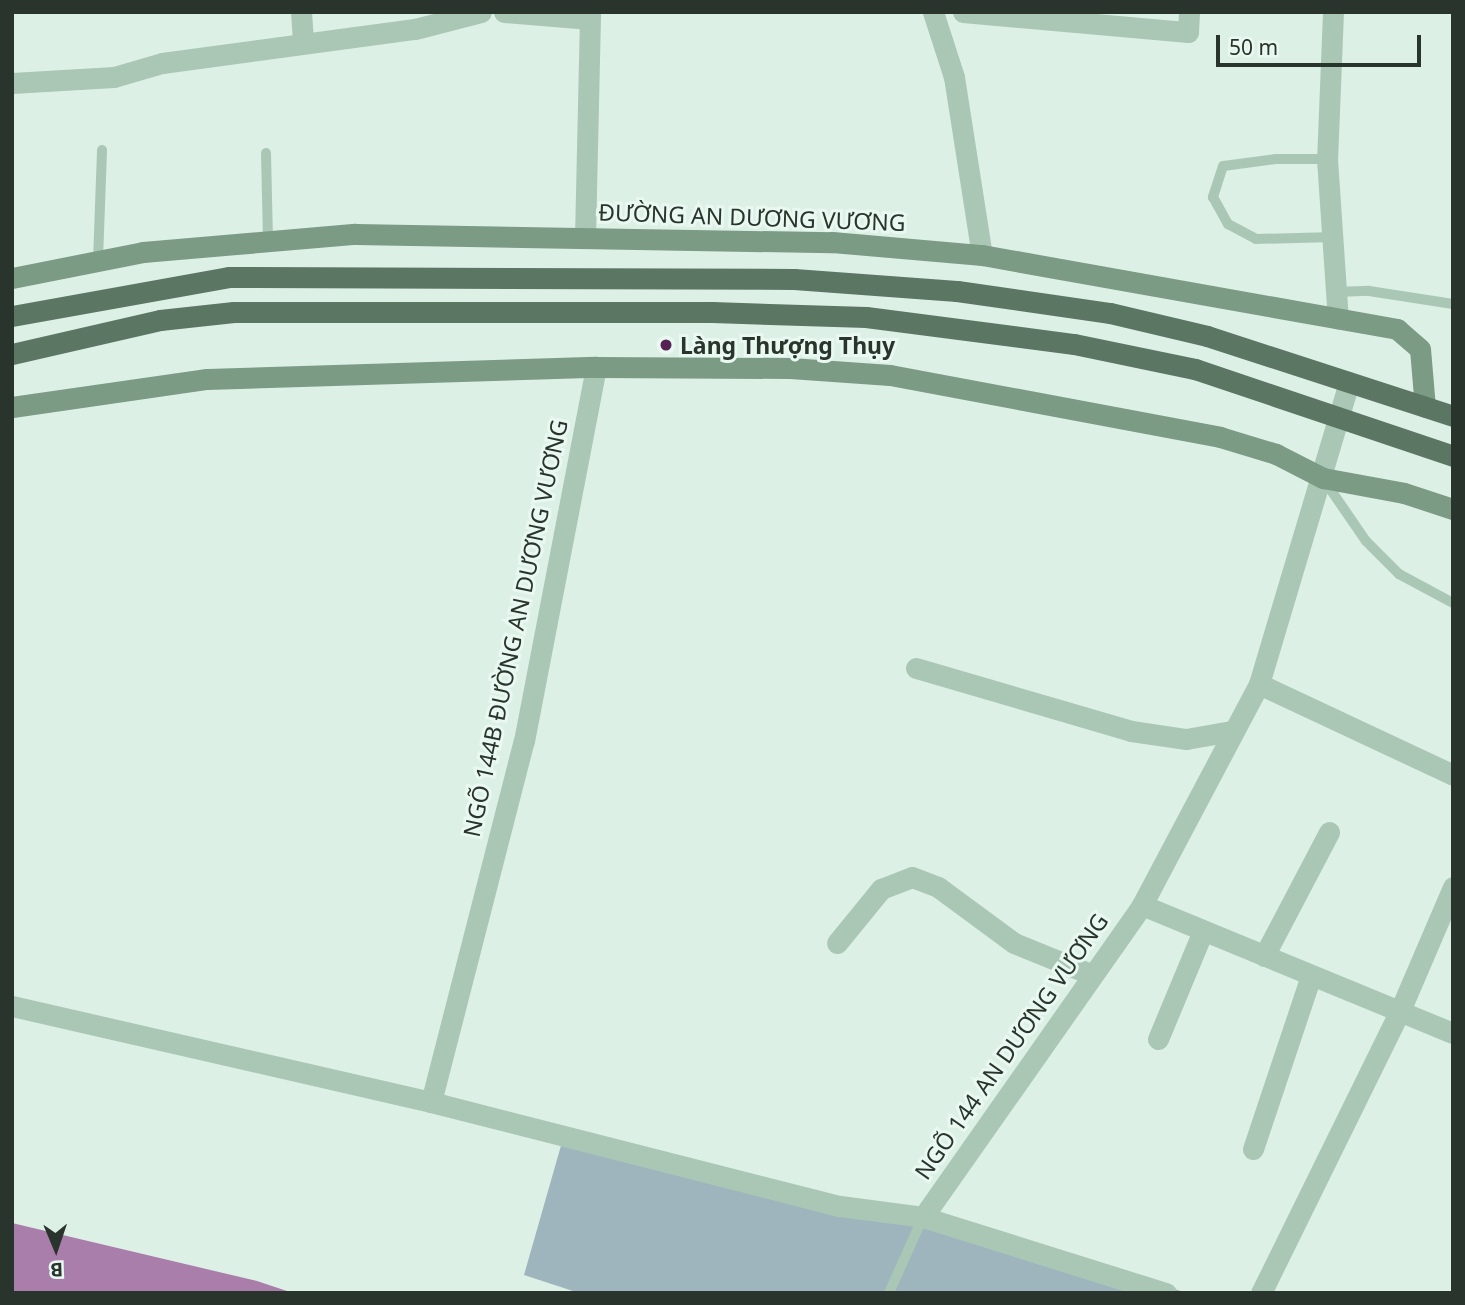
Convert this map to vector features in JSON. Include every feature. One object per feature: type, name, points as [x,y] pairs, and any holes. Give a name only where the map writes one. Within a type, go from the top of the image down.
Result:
[{"type":"main road","points":[[523,276],[524,313]]},
{"type":"main road","points":[[12,316],[57,305],[229,277],[794,279],[957,291],[1110,313],[1207,336],[1453,416]]},
{"type":"main road","points":[[12,305],[57,305]]},
{"type":"main road","points":[[12,354],[160,320],[234,312],[852,316],[979,329],[1195,369],[1453,456]]},
{"type":"street","points":[[301,12],[303,42]]},
{"type":"street","points":[[12,83],[114,77],[162,63],[415,29],[481,12]]},
{"type":"street","points":[[504,12],[590,16],[585,237]]},
{"type":"street","points":[[933,12],[954,77],[982,256]]},
{"type":"street","points":[[963,12],[1188,32],[1189,12]]},
{"type":"street","points":[[1334,12],[1327,159],[1338,319]]},
{"type":"street","name":"ĐƯỜNG AN DƯƠNG VƯƠNG","points":[[12,278],[98,260],[268,239],[355,234],[832,242],[982,256],[1397,329],[1420,349],[1425,407]]},
{"type":"street","points":[[12,407],[207,379],[596,367],[790,368],[890,375],[1220,437],[1276,454],[1322,478],[1404,493],[1453,509]]},
{"type":"street","name":"NGÕ 144B ĐƯỜNG AN DƯƠNG VƯƠNG","points":[[431,1102],[524,741],[596,367]]},
{"type":"street","name":"NGÕ 144 AN DƯƠNG VƯƠNG","points":[[923,1217],[1142,905],[1259,684],[1349,382]]},
{"type":"street","points":[[916,668],[1130,731],[1186,739],[1232,731]]},
{"type":"street","points":[[1259,684],[1453,775]]},
{"type":"street","points":[[1264,956],[1329,832]]},
{"type":"street","points":[[837,943],[881,889],[912,877],[938,887],[1014,943],[1093,975]]},
{"type":"street","points":[[1261,1293],[1399,1013],[1453,887]]},
{"type":"street","name":"NGÕ 144 AN DƯƠNG VƯƠNG","points":[[1142,905],[1453,1033]]},
{"type":"street","points":[[1158,1039],[1203,931]]},
{"type":"street","points":[[1253,1149],[1311,976]]},
{"type":"street","points":[[12,1006],[431,1102],[841,1206],[923,1217],[1166,1293]]},
{"type":"lane","points":[[98,260],[102,150]]},
{"type":"lane","points":[[266,153],[268,239]]},
{"type":"lane","points":[[1327,159],[1276,159],[1223,166],[1213,197],[1228,224],[1256,239],[1333,237]]},
{"type":"lane","points":[[1336,292],[1369,291],[1453,304]]},
{"type":"lane","points":[[1322,478],[1366,541],[1399,573],[1453,603]]},
{"type":"lane","points":[[889,1293],[923,1217]]},
{"type":"shaded area","points":[[564,1135],[923,1217],[1188,1293],[579,1293],[524,1275]]},
{"type":"shaded area","points":[[12,1223],[257,1281],[293,1293],[12,1293]]},
{"type":"place","name":"Làng Thượng Thụy","points":[[666,345]]}]
